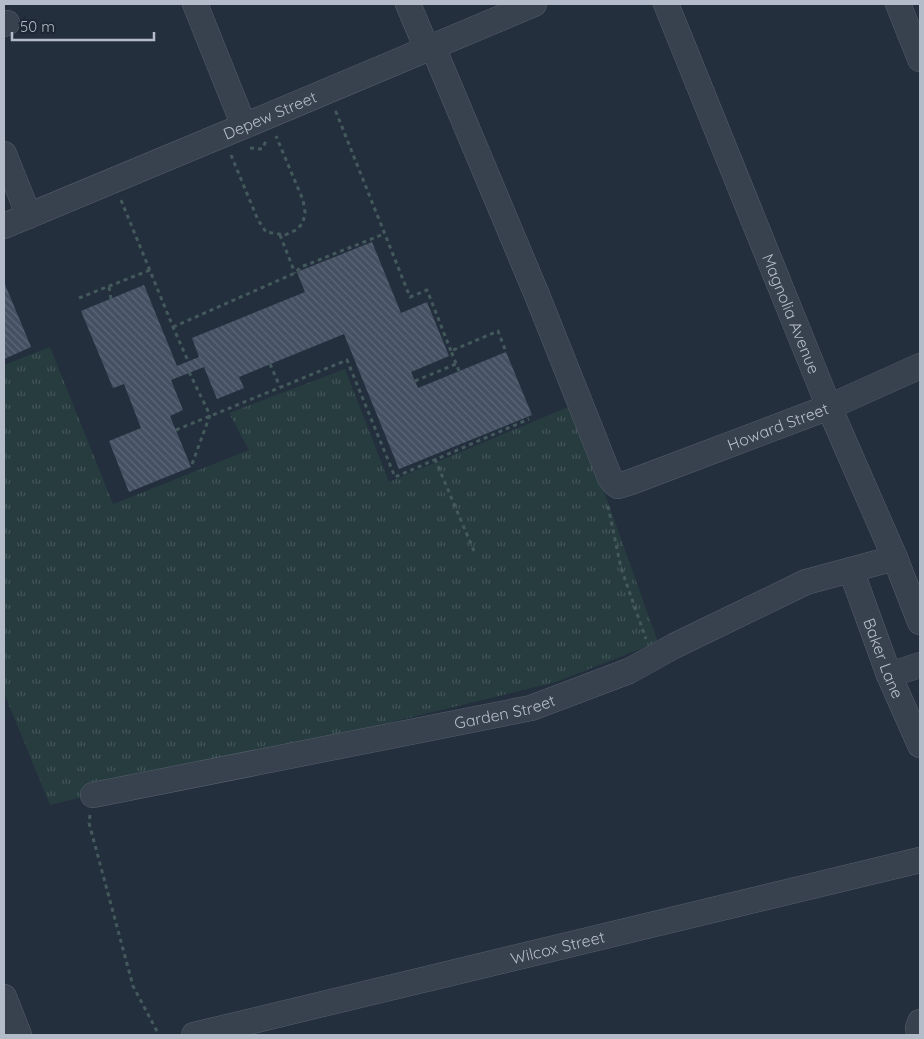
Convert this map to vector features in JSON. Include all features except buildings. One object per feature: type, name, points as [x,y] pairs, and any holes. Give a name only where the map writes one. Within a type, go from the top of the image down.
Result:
[{"type":"street","points":[[194,4],[244,126]]},
{"type":"street","points":[[408,4],[430,48],[537,295],[621,480]]},
{"type":"street","name":"Depew Street","points":[[4,226],[534,4]]},
{"type":"street","name":"Magnolia Avenue","points":[[666,4],[828,407],[895,558],[920,622]]},
{"type":"street","points":[[898,4],[920,59]]},
{"type":"street","points":[[4,154],[29,216]]},
{"type":"street","name":"Howard Street","points":[[621,480],[828,407],[920,366]]},
{"type":"street","name":"Garden Street","points":[[92,795],[531,708],[629,671],[674,646],[806,582],[895,558]]},
{"type":"street","name":"Baker Lane","points":[[851,570],[889,674],[920,745]]},
{"type":"street","points":[[889,674],[920,665]]},
{"type":"street","name":"Wilcox Street","points":[[194,1035],[920,860]]},
{"type":"street","points":[[4,997],[20,1035]]},
{"type":"street","points":[[919,1035],[918,1028],[920,1022]]},
{"type":"path","points":[[345,108],[336,112],[410,297],[427,290],[459,371]]},
{"type":"path","points":[[230,154],[258,220],[266,232],[285,235],[296,230],[303,223],[305,212],[303,200],[276,135]]},
{"type":"path","points":[[121,200],[188,361]]},
{"type":"path","points":[[173,327],[295,273],[301,267],[385,234]]},
{"type":"path","points":[[280,235],[295,273]]},
{"type":"path","points":[[79,298],[150,270]]},
{"type":"path","points":[[108,287],[111,299]]},
{"type":"path","points":[[451,351],[498,331],[506,352]]},
{"type":"path","points":[[176,430],[347,360],[394,476],[529,419]]},
{"type":"path","points":[[270,364],[280,387]]},
{"type":"path","points":[[415,381],[456,364]]},
{"type":"path","points":[[189,372],[210,415],[191,467]]},
{"type":"path","points":[[435,459],[474,551]]},
{"type":"path","points":[[621,480],[604,484],[621,568],[652,658]]},
{"type":"path","points":[[92,795],[89,823],[133,986],[159,1035]]},
{"type":"green space","points":[[50,347],[113,504],[249,450],[229,413],[345,369],[389,482],[573,405],[658,642],[556,682],[50,805],[4,693],[4,365]]}]
